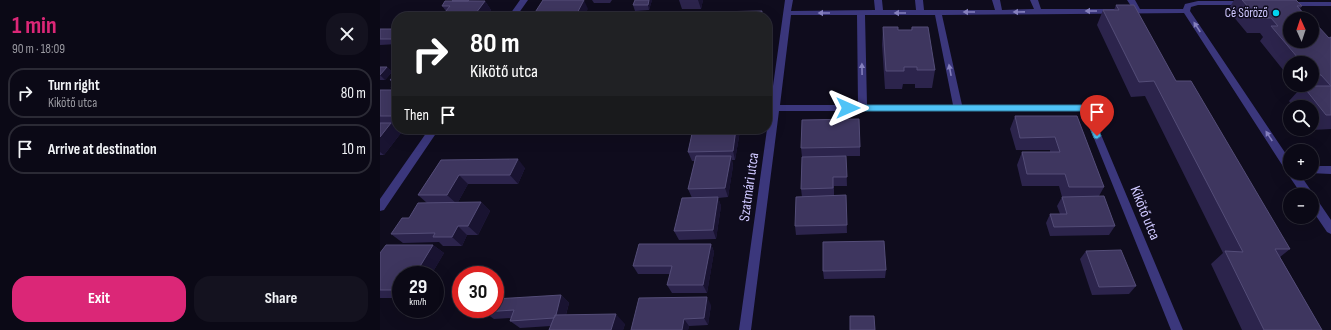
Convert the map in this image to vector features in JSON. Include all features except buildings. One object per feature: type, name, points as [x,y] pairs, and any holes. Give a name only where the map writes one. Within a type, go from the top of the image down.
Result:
[{"type":"street","points":[[516,12],[524,0]]},
{"type":"street","name":"Szatmári utca","points":[[772,130],[789,0]]},
{"type":"street","points":[[878,0],[879,13]]},
{"type":"street","points":[[919,0],[920,12]]},
{"type":"street","points":[[996,0],[999,12]]},
{"type":"street","points":[[1034,0],[1038,11]]},
{"type":"street","points":[[1131,0],[1137,10]]},
{"type":"street","points":[[1186,10],[1188,6],[1198,3],[1253,4]]},
{"type":"street","points":[[1276,4],[1331,4]]},
{"type":"street","points":[[787,13],[1186,10]]},
{"type":"street","points":[[1186,10],[1283,157]]},
{"type":"street","points":[[775,108],[958,108],[938,12]]},
{"type":"street","points":[[861,13],[863,108]]},
{"type":"street","name":"Kikötő utca","points":[[958,108],[1086,108],[1177,330]]},
{"type":"street","points":[[380,207],[431,134]]},
{"type":"street","name":"Szatmári utca","points":[[745,330],[771,134]]},
{"type":"street","points":[[1319,170],[1331,170]]},
{"type":"street","points":[[1319,211],[1331,229]]},
{"type":"place","name":"Cé Söröző","points":[[1276,13]]},
{"type":"route","points":[[848,108],[1086,108],[1097,136]]}]
